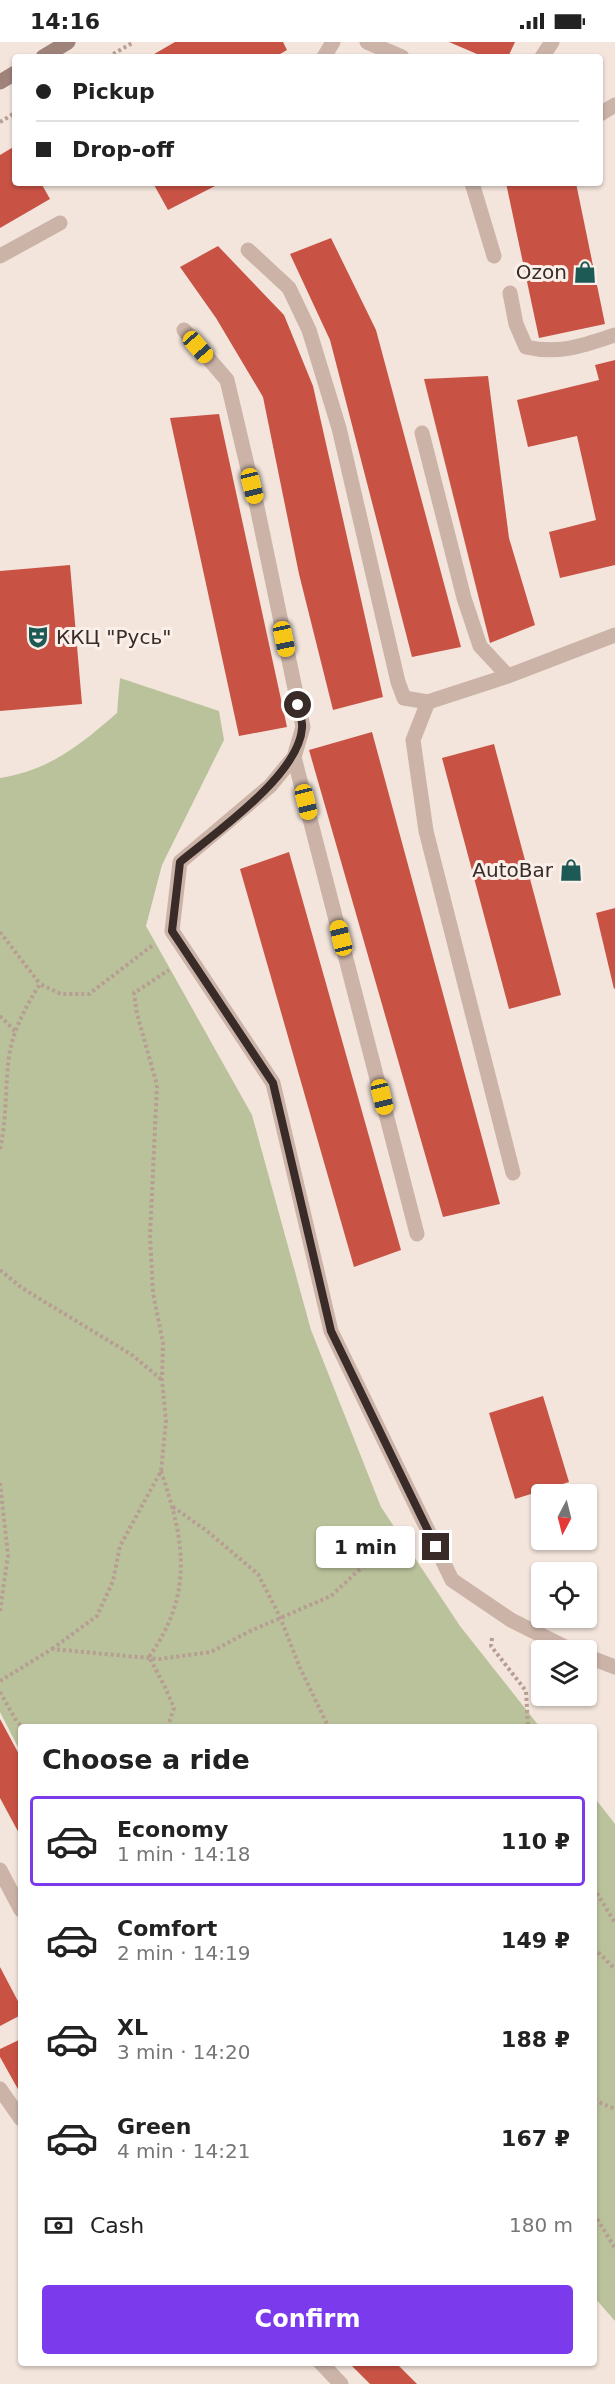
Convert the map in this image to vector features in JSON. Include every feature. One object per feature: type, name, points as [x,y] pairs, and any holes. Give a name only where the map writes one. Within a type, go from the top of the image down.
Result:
[{"type":"main road","points":[[48,54],[68,42]]},
{"type":"lane","points":[[367,42],[395,54]]},
{"type":"lane","points":[[473,186],[494,256]]},
{"type":"lane","points":[[0,256],[60,223]]},
{"type":"lane","points":[[248,250],[289,288],[309,330],[339,428],[398,682],[404,698],[428,702],[508,676],[615,635]]},
{"type":"lane","points":[[510,292],[516,324],[526,346],[544,351],[570,350],[615,335]]},
{"type":"lane","points":[[184,330],[226,380],[257,507],[303,727],[294,757],[270,786],[180,862],[172,931],[273,1083],[331,1331],[452,1580],[511,1620],[551,1640]]},
{"type":"lane","points":[[422,432],[464,598],[480,646],[508,676]]},
{"type":"lane","points":[[428,702],[413,740],[426,831],[513,1173]]},
{"type":"lane","points":[[294,757],[417,1234]]},
{"type":"lane","points":[[597,1660],[615,1667]]},
{"type":"lane","points":[[0,1870],[18,1905]]},
{"type":"lane","points":[[0,2089],[18,2115]]},
{"type":"lane","points":[[324,2366],[341,2384]]},
{"type":"path","points":[[113,54],[134,42]]},
{"type":"path","points":[[0,932],[40,984],[61,994],[89,994],[172,931]]},
{"type":"path","points":[[0,1682],[52,1649],[97,1616],[113,1581],[120,1546],[161,1472],[166,1421],[162,1380],[163,1343],[153,1293],[150,1236],[157,1086],[137,1014],[134,993],[189,957]]},
{"type":"path","points":[[0,1149],[5,1128],[9,1055],[24,1011],[40,984]]},
{"type":"path","points":[[0,1016],[16,1033]]},
{"type":"path","points":[[0,1270],[22,1288],[132,1354],[162,1380]]},
{"type":"path","points":[[149,1658],[163,1637],[177,1604],[182,1565],[173,1507],[161,1472]]},
{"type":"path","points":[[0,1483],[8,1556],[0,1611]]},
{"type":"path","points":[[173,1507],[207,1531],[258,1574],[280,1617],[327,1724]]},
{"type":"path","points":[[52,1649],[159,1659],[212,1652],[280,1617],[331,1596],[420,1514]]},
{"type":"path","points":[[497,1611],[491,1646],[526,1691],[528,1724]]},
{"type":"path","points":[[149,1658],[174,1708],[169,1724]]},
{"type":"path","points":[[0,1692],[20,1724]]},
{"type":"path","points":[[597,1893],[615,1923]]},
{"type":"path","points":[[597,1951],[615,1969]]},
{"type":"path","points":[[597,2101],[615,2109]]},
{"type":"path","points":[[597,2219],[615,2248]]},
{"type":"green space","points":[[120,678],[219,711],[224,740],[162,865],[146,926],[252,1115],[311,1330],[381,1507],[460,1626],[537,1724],[18,1724],[18,1747],[0,1712],[0,778],[34,769],[63,755],[117,713]]},
{"type":"green space","points":[[597,1801],[615,1824],[615,2321],[597,2300]]},
{"type":"building","points":[[175,42],[283,42],[287,50],[280,54],[154,54]]},
{"type":"building","points":[[449,42],[515,42],[509,54],[477,54]]},
{"type":"building","points":[[12,148],[12,186],[43,186],[50,199],[0,228],[0,155]]},
{"type":"building","points":[[155,186],[215,186],[168,210]]},
{"type":"building","points":[[507,186],[577,186],[605,324],[539,338]]},
{"type":"building","points":[[331,238],[376,330],[461,647],[412,657],[330,340],[290,254]]},
{"type":"building","points":[[218,246],[284,315],[313,386],[383,697],[333,710],[299,574],[263,397],[216,318],[180,267]]},
{"type":"building","points":[[615,360],[615,565],[560,578],[549,532],[596,520],[577,436],[528,447],[517,400],[599,380],[595,365]]},
{"type":"building","points":[[488,376],[509,538],[535,625],[490,643],[424,379]]},
{"type":"building","points":[[219,414],[287,727],[239,736],[170,418]]},
{"type":"building","name":"ККЦ \"Русь\"","points":[[70,565],[82,704],[0,711],[0,571]]},
{"type":"building","points":[[372,732],[500,1204],[443,1217],[309,750]]},
{"type":"building","points":[[494,744],[561,995],[509,1009],[442,758]]},
{"type":"building","points":[[289,852],[401,1250],[354,1267],[240,869]]},
{"type":"building","points":[[615,908],[615,988],[614,989],[596,913]]},
{"type":"building","points":[[543,1396],[569,1482],[531,1484],[531,1494],[515,1499],[489,1413]]},
{"type":"building","points":[[0,1719],[18,1752],[18,1831],[0,1798]]},
{"type":"building","points":[[0,1967],[18,2001],[18,2017],[0,2026]]},
{"type":"building","points":[[18,2040],[18,2089],[0,2057],[0,2049]]},
{"type":"building","points":[[352,2366],[399,2366],[417,2384],[370,2384]]},
{"type":"place","name":"Ozon","points":[[585,272]]},
{"type":"place","name":"ККЦ \"Русь\"","points":[[38,637]]},
{"type":"place","name":"AutoBar","points":[[571,870]]},
{"type":"route","points":[[298,705],[303,727],[294,757],[270,786],[180,862],[172,931],[273,1083],[331,1331],[436,1547]]}]
